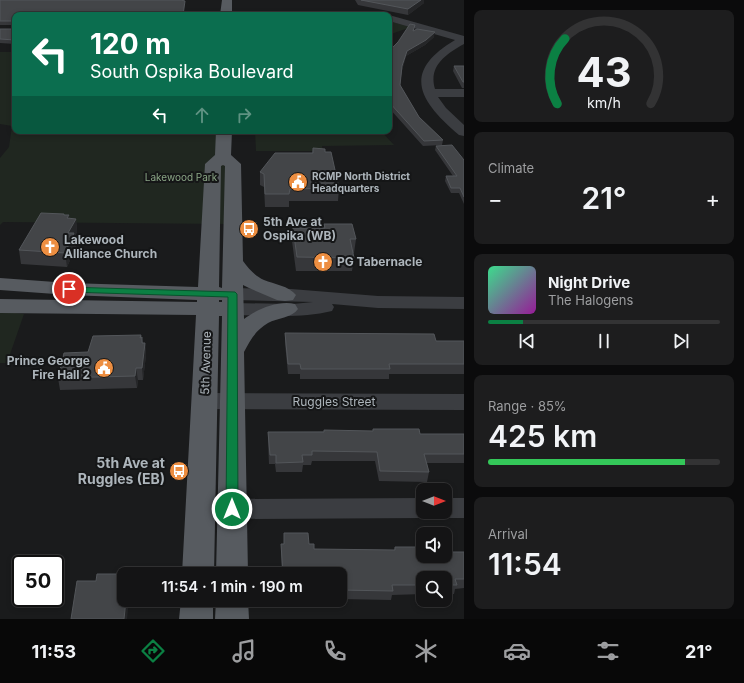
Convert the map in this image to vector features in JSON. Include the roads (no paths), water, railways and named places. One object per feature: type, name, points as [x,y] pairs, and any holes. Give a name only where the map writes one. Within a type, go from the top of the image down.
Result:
[{"type":"main road","points":[[226,12],[227,0]]},
{"type":"main road","name":"5th Avenue","points":[[198,567],[214,164],[223,157],[224,134]]},
{"type":"main road","name":"5th Avenue","points":[[223,157],[233,164],[232,567]]},
{"type":"main road","points":[[0,306],[33,308],[154,300],[194,278],[200,273],[210,256]]},
{"type":"main road","points":[[232,353],[241,336],[253,322],[286,302],[245,277],[233,262]]},
{"type":"main road","points":[[0,284],[69,289],[154,300],[232,302]]},
{"type":"main road","points":[[154,300],[189,323],[195,330],[206,353]]},
{"type":"main road","points":[[196,607],[196,619]]},
{"type":"main road","points":[[232,607],[232,619]]},
{"type":"street","points":[[392,19],[464,39]]},
{"type":"street","points":[[464,39],[444,51],[431,64],[427,75],[429,93],[447,118],[464,132]]},
{"type":"street","points":[[429,93],[464,93]]},
{"type":"street","points":[[232,302],[464,303]]},
{"type":"street","name":"Ruggles Street","points":[[205,401],[464,402]]},
{"type":"street","points":[[232,509],[416,508]]},
{"type":"street","points":[[452,508],[464,508]]},
{"type":"place","name":"RCMP North District Headquarters","points":[[298,182]]},
{"type":"place","name":"5th Ave at Ospika (WB)","points":[[249,229]]},
{"type":"place","name":"Lakewood Alliance Church","points":[[50,247]]},
{"type":"place","name":"PG Tabernacle","points":[[323,262]]},
{"type":"place","name":"Prince George Fire Hall 2","points":[[104,368]]},
{"type":"place","name":"5th Ave at Ruggles (EB)","points":[[179,471]]},
{"type":"park label","name":"Lakewood Park","points":[[181,177]]}]
